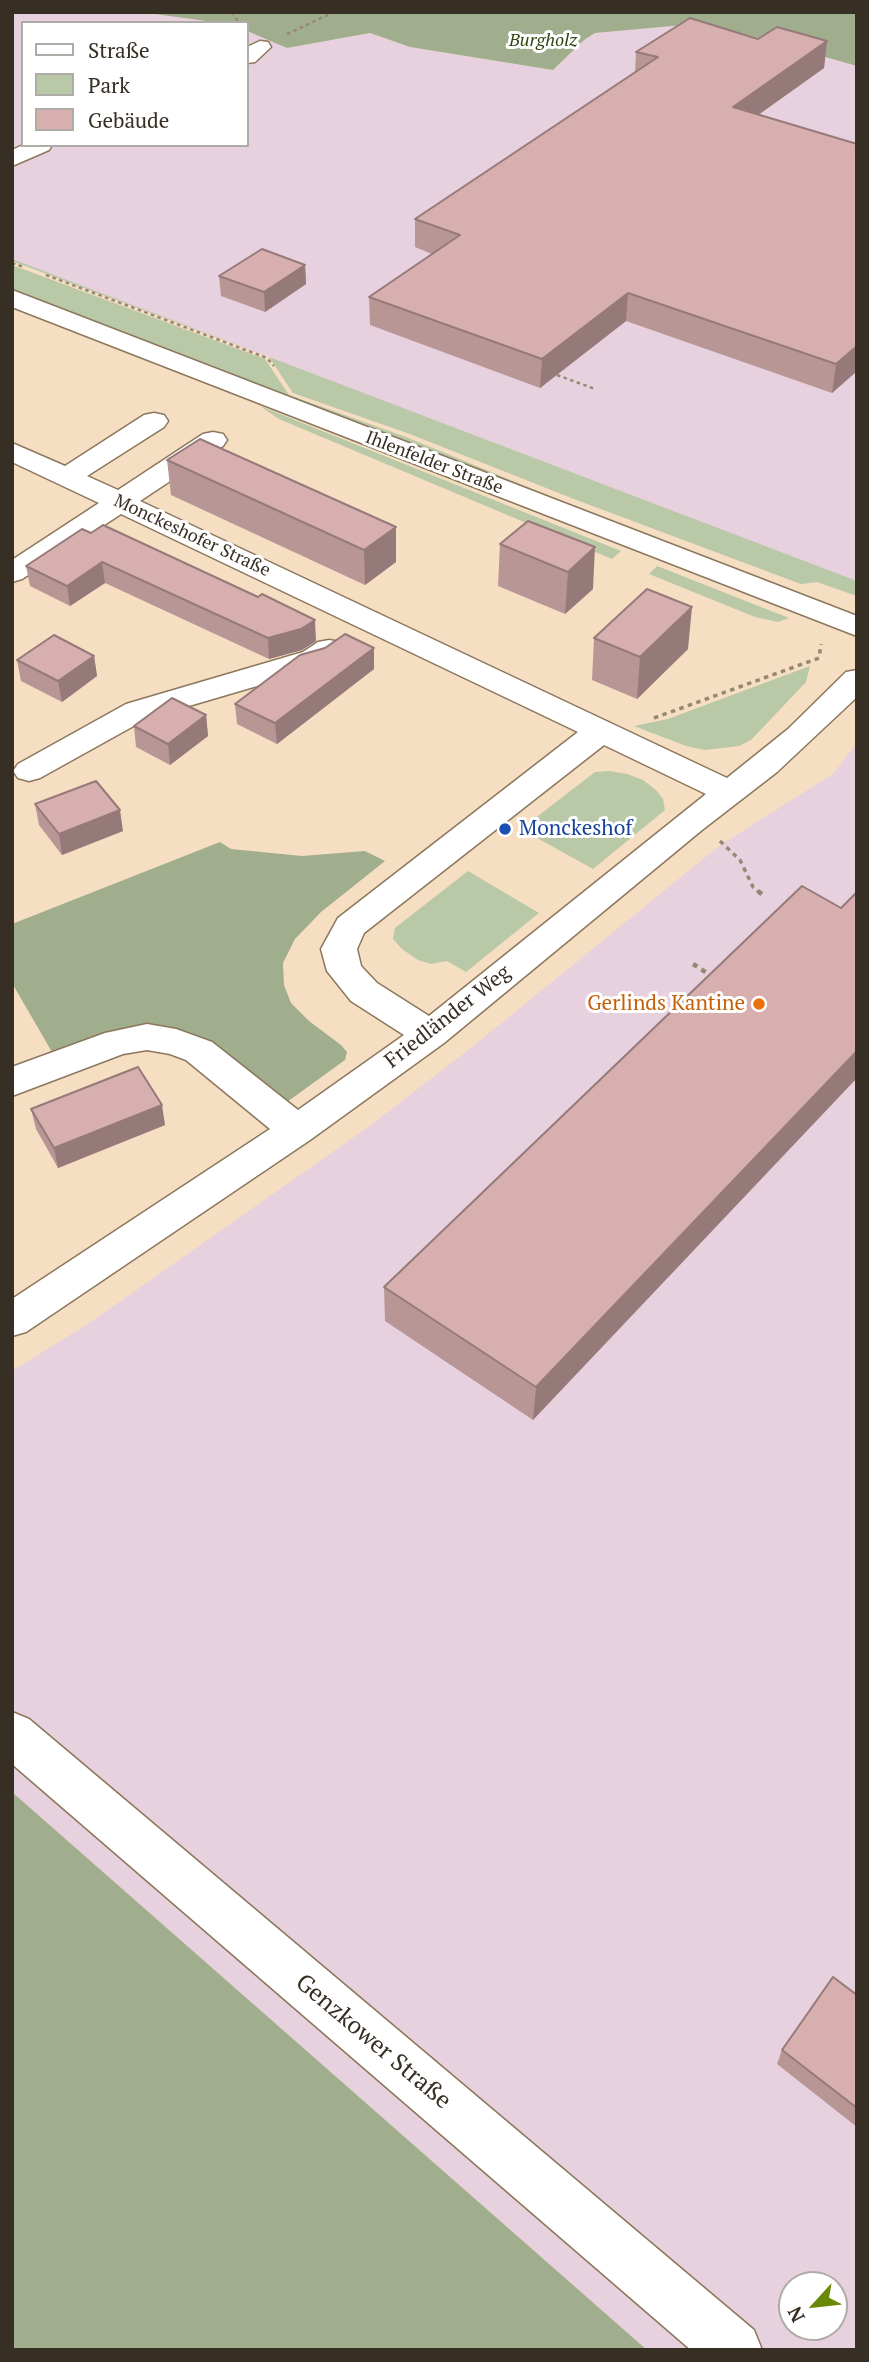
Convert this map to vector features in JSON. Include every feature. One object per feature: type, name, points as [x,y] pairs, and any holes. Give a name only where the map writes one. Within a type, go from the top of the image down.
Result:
[{"type":"street","points":[[12,159],[37,147]]},
{"type":"street","name":"Ihlenfelder Straße","points":[[12,298],[857,627]]},
{"type":"street","points":[[67,477],[154,421]]},
{"type":"street","points":[[12,573],[213,440]]},
{"type":"street","name":"Monckeshofer Straße","points":[[12,451],[730,792]]},
{"type":"street","points":[[29,771],[137,711],[314,659],[372,621]]},
{"type":"street","name":"Friedländer Weg","points":[[12,1320],[297,1130],[431,1034],[799,736],[857,678]]},
{"type":"street","points":[[431,1034],[364,992],[345,971],[339,949],[350,926],[602,730]]},
{"type":"street","points":[[12,1082],[118,1042],[147,1037],[176,1042],[199,1051],[297,1130]]},
{"type":"street","name":"Genzkower Straße","points":[[12,1734],[734,2350]]},
{"type":"path","points":[[254,52],[334,12]]},
{"type":"path","points":[[557,375],[596,389]]},
{"type":"path","points":[[652,718],[665,716],[819,659],[821,643]]},
{"type":"path","points":[[690,822],[730,849],[746,869],[753,887],[765,897]]},
{"type":"path","points":[[694,964],[717,979]]},
{"type":"shaded area","points":[[12,12],[140,12],[206,21],[21,21],[21,147],[248,147],[248,31],[287,48],[370,33],[410,47],[553,70],[595,33],[706,23],[857,66],[857,596],[817,582],[801,584],[410,434],[293,393],[269,357],[12,261]]},
{"type":"shaded area","points":[[857,743],[857,2350],[647,2350],[12,1792],[12,1371],[88,1324],[371,1125],[472,1047],[719,846],[833,774]]},
{"type":"green space","name":"Burgholz","points":[[140,12],[857,12],[857,66],[706,23],[595,33],[553,70],[410,47],[370,33],[287,48],[248,31],[248,21],[206,21]]},
{"type":"green space","points":[[12,259],[857,581],[857,596],[817,582],[801,584],[410,434],[293,393],[269,357]]},
{"type":"green space","points":[[12,265],[265,359],[289,395],[406,437],[569,504],[12,290]]},
{"type":"green space","points":[[260,406],[621,551],[612,559],[279,419]]},
{"type":"green space","points":[[657,566],[789,618],[778,622],[755,617],[649,574]]},
{"type":"green space","points":[[810,666],[806,682],[751,740],[739,746],[705,750],[686,746],[634,726],[668,719]]},
{"type":"green space","points":[[609,771],[643,780],[663,799],[665,810],[593,869],[521,829],[595,772]]},
{"type":"green space","points":[[220,842],[231,849],[302,856],[365,851],[385,861],[321,912],[295,939],[283,963],[284,985],[291,1003],[309,1021],[341,1045],[347,1052],[345,1060],[287,1102],[212,1044],[183,1031],[148,1026],[113,1031],[52,1052],[12,983],[12,924]]},
{"type":"green space","points":[[468,871],[539,913],[466,972],[447,961],[431,964],[418,960],[402,949],[393,939],[395,928]]},
{"type":"green space","points":[[12,1792],[647,2350],[12,2350]]},
{"type":"building","points":[[690,18],[758,39],[777,27],[827,41],[733,107],[857,144],[857,346],[836,364],[628,293],[542,359],[369,297],[460,235],[415,219],[658,57],[636,52]]},
{"type":"building","points":[[262,249],[305,265],[264,292],[219,276]]},
{"type":"building","points":[[200,439],[396,527],[364,550],[167,460]]},
{"type":"building","points":[[528,521],[595,547],[568,572],[500,544]]},
{"type":"building","points":[[103,525],[258,597],[262,594],[315,620],[301,629],[268,638],[102,562],[67,586],[26,566],[82,529],[91,533]]},
{"type":"building","points":[[647,589],[692,607],[640,657],[594,638]]},
{"type":"building","points":[[345,634],[374,648],[275,723],[235,704],[300,655],[325,648]]},
{"type":"building","points":[[54,635],[94,656],[58,681],[17,660]]},
{"type":"building","points":[[172,698],[206,715],[168,744],[134,726]]},
{"type":"building","points":[[96,781],[120,810],[59,834],[35,804]]},
{"type":"building","points":[[802,886],[841,908],[857,892],[857,1051],[536,1387],[384,1287]]},
{"type":"building","points":[[138,1067],[162,1105],[54,1148],[31,1109]]},
{"type":"building","points":[[833,1977],[857,1995],[857,2108],[782,2050]]},
{"type":"place","name":"Monckeshof","points":[[505,829]]},
{"type":"place","name":"Gerlinds Kantine","points":[[759,1004]]}]
